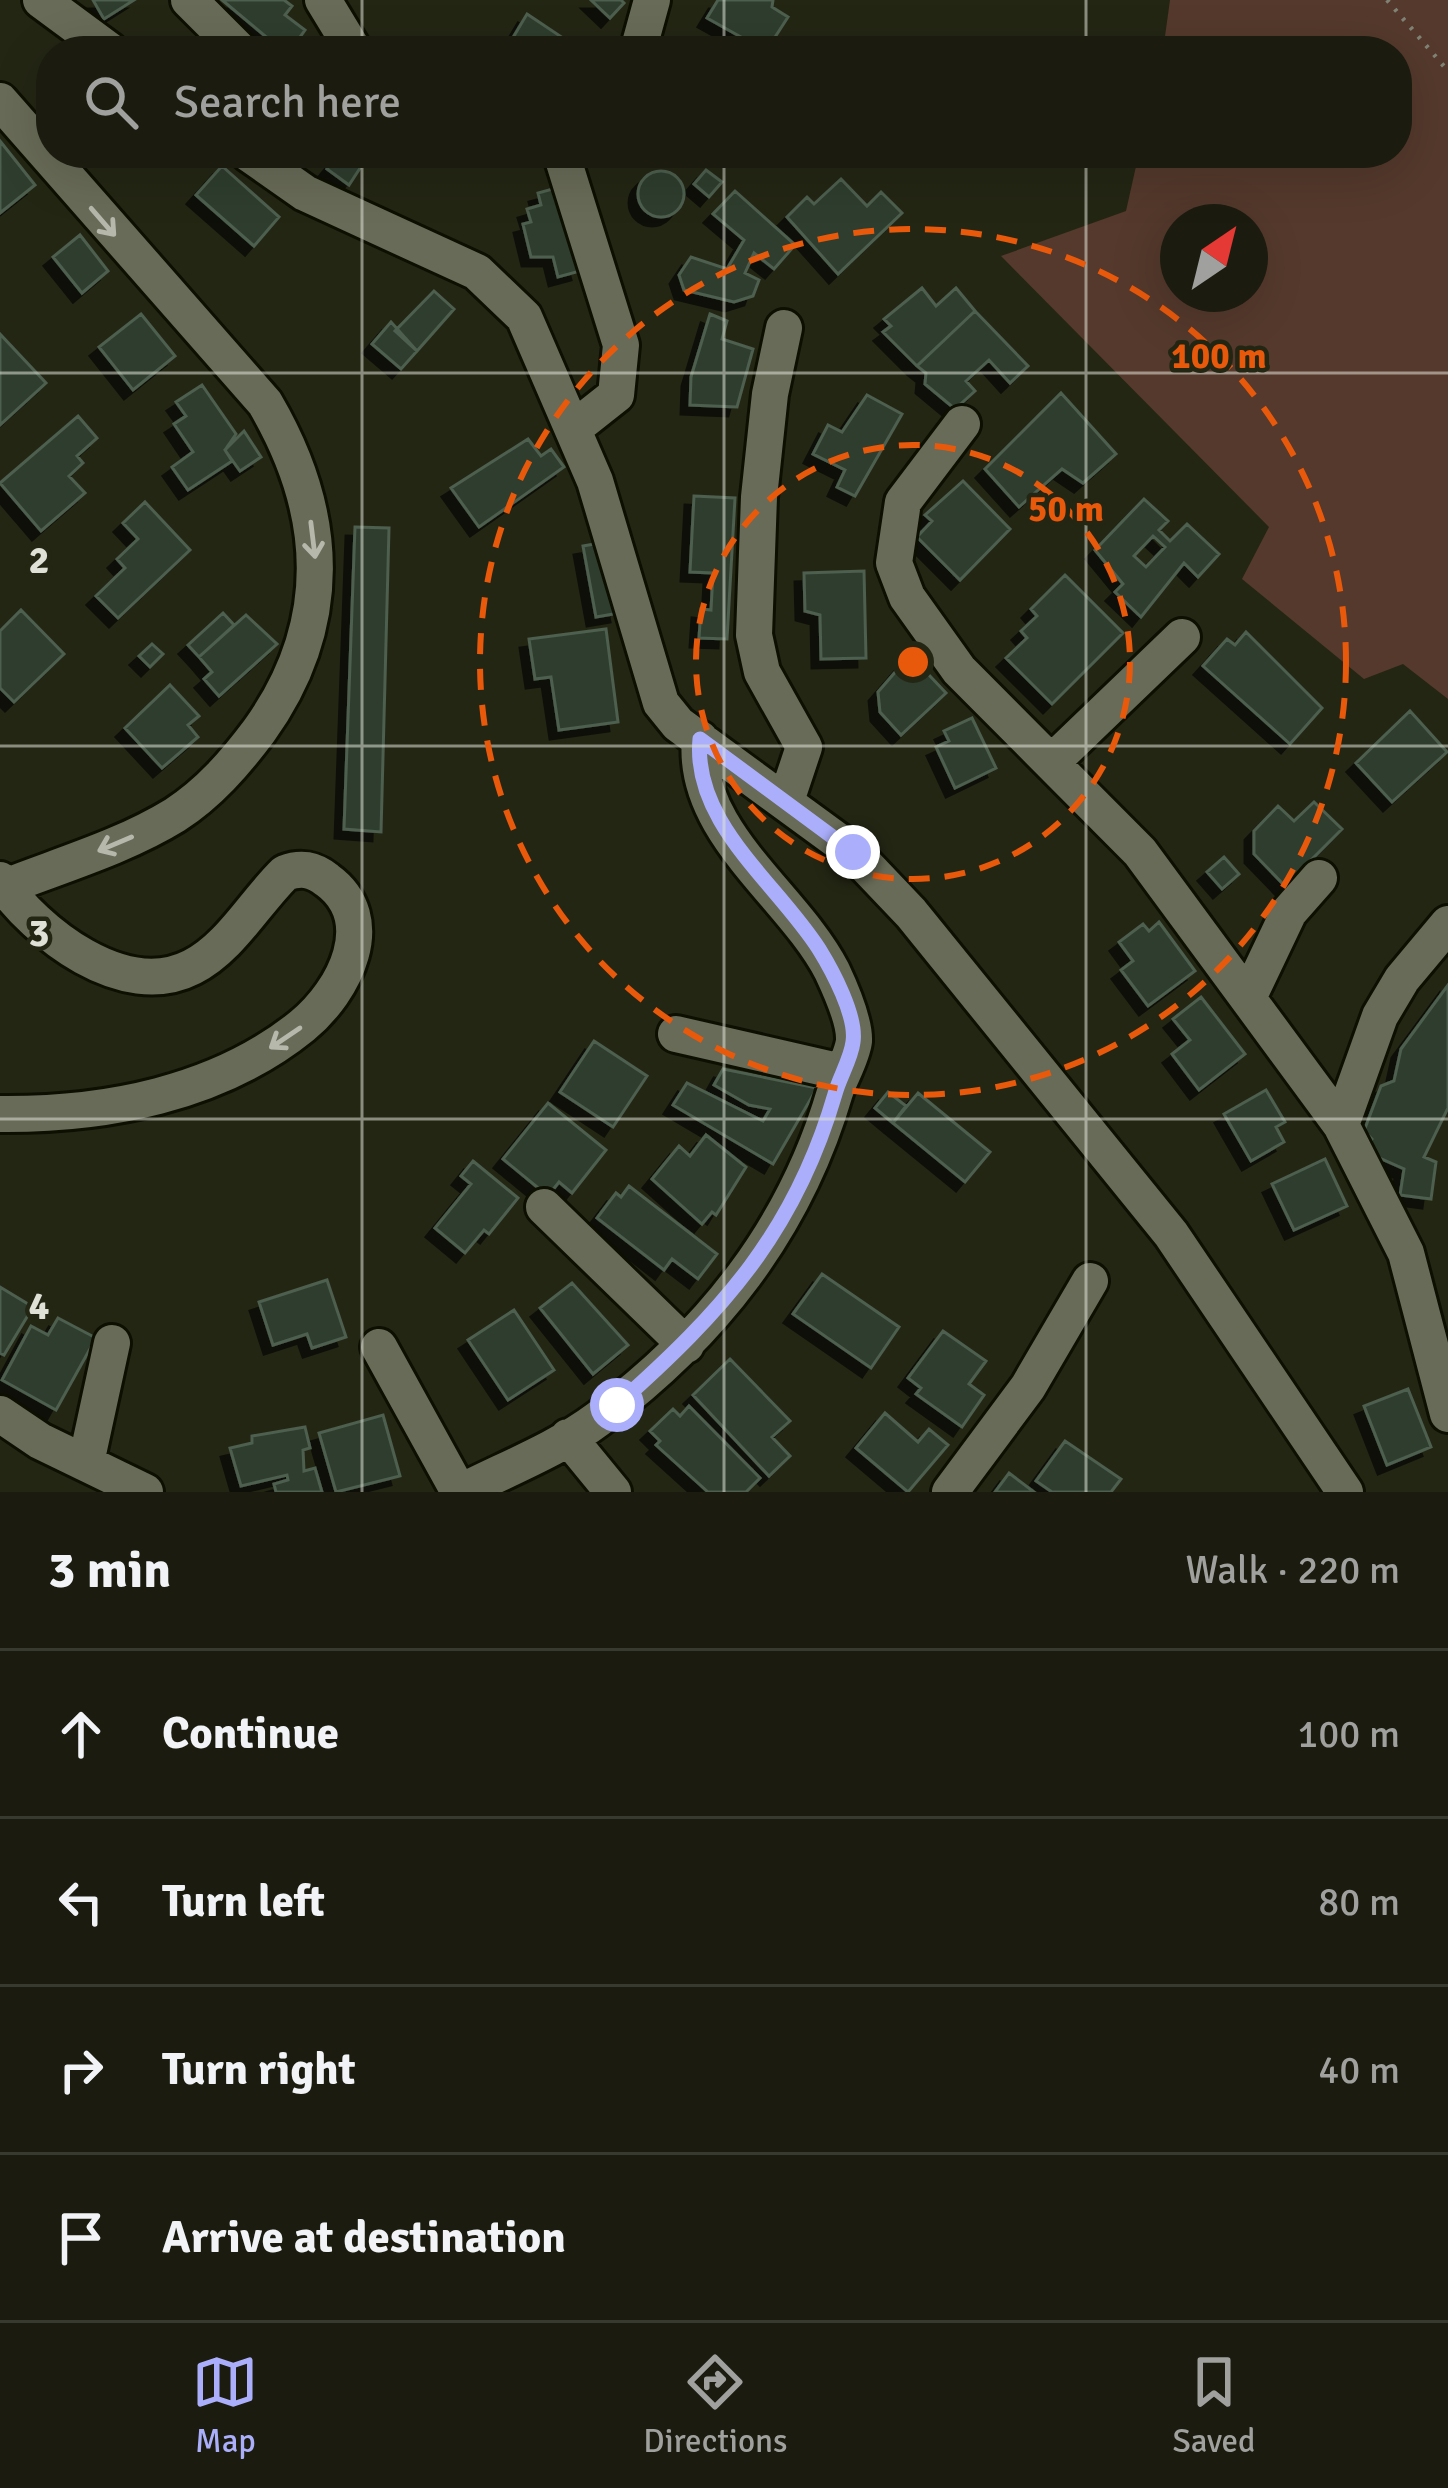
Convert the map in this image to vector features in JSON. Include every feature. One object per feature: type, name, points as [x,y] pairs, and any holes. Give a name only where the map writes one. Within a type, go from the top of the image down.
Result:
[{"type":"street","points":[[41,0],[90,36]]},
{"type":"street","points":[[189,0],[225,36]]},
{"type":"street","points":[[323,0],[345,36]]},
{"type":"street","points":[[642,36],[652,0]]},
{"type":"street","points":[[0,101],[36,142]]},
{"type":"street","points":[[0,1114],[54,1114],[148,1099],[237,1071],[305,1024],[338,982],[354,946],[352,905],[331,882],[299,868],[285,873],[215,950],[193,967],[172,974],[113,969],[69,948],[36,923],[3,883],[158,824],[232,767],[287,691],[308,632],[317,569],[295,460],[266,403],[59,168]]},
{"type":"street","points":[[287,168],[492,282],[524,317],[608,521],[661,703],[700,739],[853,852],[994,1011],[1171,1234],[1346,1492]]},
{"type":"street","points":[[564,168],[622,358],[616,394],[573,429]]},
{"type":"street","points":[[784,328],[770,394],[759,496],[754,635],[762,672],[804,747],[786,801]]},
{"type":"street","points":[[962,424],[903,502],[894,563],[920,619],[959,670],[1140,852],[1341,1125],[1406,1253],[1448,1414]]},
{"type":"street","points":[[1053,761],[1182,637]]},
{"type":"street","points":[[379,1347],[460,1492],[568,1437],[617,1405],[686,1345],[745,1281],[818,1146],[854,1040],[833,975],[705,794],[698,765],[700,739]]},
{"type":"street","points":[[1249,996],[1289,912],[1319,878]]},
{"type":"street","points":[[1341,1125],[1380,1016],[1402,979],[1448,924]]},
{"type":"street","points":[[676,1034],[842,1072]]},
{"type":"street","points":[[544,1207],[686,1345]]},
{"type":"street","points":[[950,1492],[1028,1387],[1090,1281]]},
{"type":"street","points":[[86,1463],[112,1342]]},
{"type":"street","points":[[0,1414],[145,1492]]},
{"type":"street","points":[[568,1437],[613,1492]]},
{"type":"path","points":[[1387,0],[1448,71]]},
{"type":"shaded area","points":[[1170,0],[1448,0],[1448,699],[1403,664],[1364,679],[1242,579],[1269,527],[1001,256],[1126,211],[1136,168],[1412,168],[1412,36],[1165,36]]},
{"type":"building","points":[[93,0],[134,0],[104,19]]},
{"type":"building","points":[[222,0],[284,0],[292,6],[285,15],[305,30],[301,36],[265,36]]},
{"type":"building","points":[[591,0],[621,0],[624,3],[610,18]]},
{"type":"building","points":[[718,0],[773,0],[772,7],[788,17],[776,36],[739,36],[707,18]]},
{"type":"building","points":[[527,14],[560,36],[514,36]]},
{"type":"building","points":[[0,141],[35,185],[0,213]]},
{"type":"building","points":[[224,168],[279,217],[254,246],[196,195]]},
{"type":"building","points":[[328,168],[360,168],[349,185]]},
{"type":"building","points":[[706,170],[722,182],[709,197],[694,184]]},
{"type":"building","points":[[661,171],[677,178],[684,194],[677,210],[661,217],[645,210],[638,194],[645,178]]},
{"type":"building","points":[[841,179],[867,206],[881,192],[902,213],[838,274],[787,217],[807,197],[814,204]]},
{"type":"building","points":[[556,188],[580,271],[558,277],[553,257],[531,257],[523,224],[531,222],[527,209],[541,205],[538,193]]},
{"type":"building","points":[[735,191],[795,245],[774,269],[754,253],[745,273],[759,280],[753,296],[734,302],[684,290],[679,275],[691,257],[727,269],[744,240],[713,214]]},
{"type":"building","points":[[80,235],[108,271],[82,293],[53,257]]},
{"type":"building","points":[[922,288],[936,306],[956,288],[975,311],[917,366],[883,332],[891,326],[884,319]]},
{"type":"building","points":[[434,291],[454,309],[417,351],[395,331]]},
{"type":"building","points":[[975,311],[1028,366],[1010,383],[989,360],[966,381],[975,391],[955,409],[925,384],[926,373],[917,366]]},
{"type":"building","points":[[141,314],[175,356],[133,390],[99,347]]},
{"type":"building","points":[[710,314],[727,321],[722,339],[753,349],[737,407],[690,405],[691,377]]},
{"type":"building","points":[[391,322],[417,351],[401,369],[372,344]]},
{"type":"building","points":[[0,334],[46,383],[0,425]]},
{"type":"building","points":[[202,385],[236,434],[225,450],[232,461],[188,490],[172,467],[193,452],[174,424],[186,416],[176,402]]},
{"type":"building","points":[[1061,393],[1116,454],[1083,483],[1062,469],[1019,507],[985,469]]},
{"type":"building","points":[[867,395],[902,414],[855,496],[837,487],[845,470],[813,454],[828,425],[842,432]]},
{"type":"building","points":[[78,416],[97,438],[77,456],[83,463],[69,476],[85,493],[41,531],[0,483]]},
{"type":"building","points":[[244,431],[261,457],[240,471],[225,450]]},
{"type":"building","points":[[528,439],[541,456],[551,449],[564,467],[479,527],[451,488]]},
{"type":"building","points":[[963,481],[1010,529],[960,580],[917,537],[932,521],[925,515]]},
{"type":"building","points":[[694,496],[735,498],[727,639],[699,638],[701,609],[711,610],[713,573],[690,572]]},
{"type":"building","points":[[1144,499],[1168,521],[1159,530],[1170,541],[1187,524],[1219,554],[1198,577],[1184,563],[1141,617],[1115,592],[1123,584],[1095,550]],"holes":[[[1153,536],[1165,547],[1146,567],[1134,556]]]},
{"type":"building","points":[[145,502],[190,550],[118,618],[96,596],[125,568],[117,559],[138,539],[123,523]]},
{"type":"building","points":[[355,527],[389,528],[381,832],[344,829]]},
{"type":"building","points":[[606,542],[619,613],[596,617],[583,546]]},
{"type":"building","points":[[864,571],[866,658],[821,659],[820,615],[805,611],[804,573]]},
{"type":"building","points":[[1065,575],[1123,633],[1052,704],[1006,658],[1027,638],[1021,631],[1037,616],[1031,609]]},
{"type":"building","points":[[21,610],[64,654],[14,702],[0,688],[0,631]]},
{"type":"building","points":[[223,613],[234,625],[199,657],[188,645]]},
{"type":"building","points":[[246,615],[277,644],[219,696],[204,679],[212,672],[199,657]]},
{"type":"building","points":[[606,629],[618,722],[559,730],[551,677],[535,679],[529,639]]},
{"type":"building","points":[[1246,632],[1322,708],[1290,744],[1203,666],[1227,639],[1235,645]]},
{"type":"building","points":[[152,644],[163,654],[150,667],[139,656]]},
{"type":"building","points":[[910,655],[946,693],[901,735],[880,712],[878,692]]},
{"type":"building","points":[[170,685],[199,716],[188,725],[198,737],[162,768],[125,728]]},
{"type":"building","points":[[1410,711],[1447,752],[1392,802],[1356,763]]},
{"type":"building","points":[[972,718],[996,768],[955,788],[936,747],[949,741],[944,731]]},
{"type":"building","points":[[1314,802],[1342,829],[1285,886],[1254,854],[1254,831],[1278,806],[1294,821]]},
{"type":"building","points":[[1224,857],[1239,874],[1222,889],[1207,872]]},
{"type":"building","points":[[1159,922],[1195,971],[1148,1006],[1121,970],[1133,961],[1119,942],[1143,924],[1149,931]]},
{"type":"building","points":[[1448,985],[1448,1108],[1424,1157],[1436,1162],[1431,1199],[1400,1195],[1404,1169],[1366,1152],[1372,1139],[1364,1131],[1381,1086],[1394,1081],[1401,1049]]},
{"type":"building","points":[[1201,997],[1245,1054],[1199,1090],[1172,1054],[1190,1040],[1173,1019]]},
{"type":"building","points":[[594,1041],[647,1076],[613,1127],[560,1092]]},
{"type":"building","points":[[723,1069],[817,1088],[773,1164],[673,1105],[687,1083],[763,1121],[770,1109],[749,1105],[714,1085]]},
{"type":"building","points":[[1266,1090],[1285,1122],[1276,1127],[1284,1142],[1251,1161],[1224,1114]]},
{"type":"building","points":[[888,1092],[906,1106],[893,1123],[875,1108]]},
{"type":"building","points":[[918,1093],[990,1152],[965,1182],[893,1123]]},
{"type":"building","points":[[548,1103],[606,1150],[572,1193],[559,1182],[548,1196],[503,1159]]},
{"type":"building","points":[[706,1135],[746,1167],[716,1215],[712,1212],[702,1224],[652,1179],[679,1146],[690,1156]]},
{"type":"building","points":[[1325,1159],[1347,1206],[1294,1230],[1272,1184]]},
{"type":"building","points":[[473,1161],[518,1198],[489,1234],[484,1230],[465,1253],[435,1228],[471,1184],[461,1176]]},
{"type":"building","points":[[629,1186],[717,1254],[698,1279],[672,1259],[664,1270],[597,1218],[616,1193],[621,1197]]},
{"type":"building","points":[[822,1274],[899,1327],[871,1368],[793,1314]]},
{"type":"building","points":[[327,1280],[346,1337],[312,1348],[307,1334],[273,1345],[259,1302]]},
{"type":"building","points":[[572,1283],[628,1345],[593,1374],[540,1308]]},
{"type":"building","points":[[0,1287],[33,1307],[4,1355],[0,1353]]},
{"type":"building","points":[[514,1310],[554,1370],[508,1400],[468,1340]]},
{"type":"building","points":[[58,1318],[96,1338],[56,1410],[2,1380],[31,1326],[48,1335]]},
{"type":"building","points":[[943,1331],[986,1361],[969,1384],[984,1395],[962,1427],[916,1394],[921,1388],[908,1378]]},
{"type":"building","points":[[730,1359],[790,1421],[772,1437],[790,1456],[769,1476],[693,1395]]},
{"type":"building","points":[[1408,1389],[1431,1447],[1387,1465],[1364,1406]]},
{"type":"building","points":[[689,1406],[760,1478],[746,1492],[708,1492],[656,1445],[660,1441],[650,1431],[673,1409],[680,1416]]},
{"type":"building","points":[[885,1413],[918,1442],[929,1429],[948,1445],[908,1492],[856,1448]]},
{"type":"building","points":[[383,1415],[400,1476],[336,1492],[319,1433]]},
{"type":"building","points":[[305,1427],[310,1448],[303,1450],[304,1471],[315,1468],[322,1492],[276,1492],[274,1484],[288,1480],[287,1475],[241,1486],[230,1448],[252,1443],[252,1436]]},
{"type":"building","points":[[1065,1441],[1121,1479],[1111,1492],[1052,1492],[1036,1481]]},
{"type":"building","points":[[1009,1473],[1034,1492],[995,1492]]},
{"type":"route","points":[[617,1405],[686,1345],[745,1281],[818,1146],[854,1040],[833,975],[817,946],[743,852],[705,794],[698,765],[700,739],[853,852]]}]
